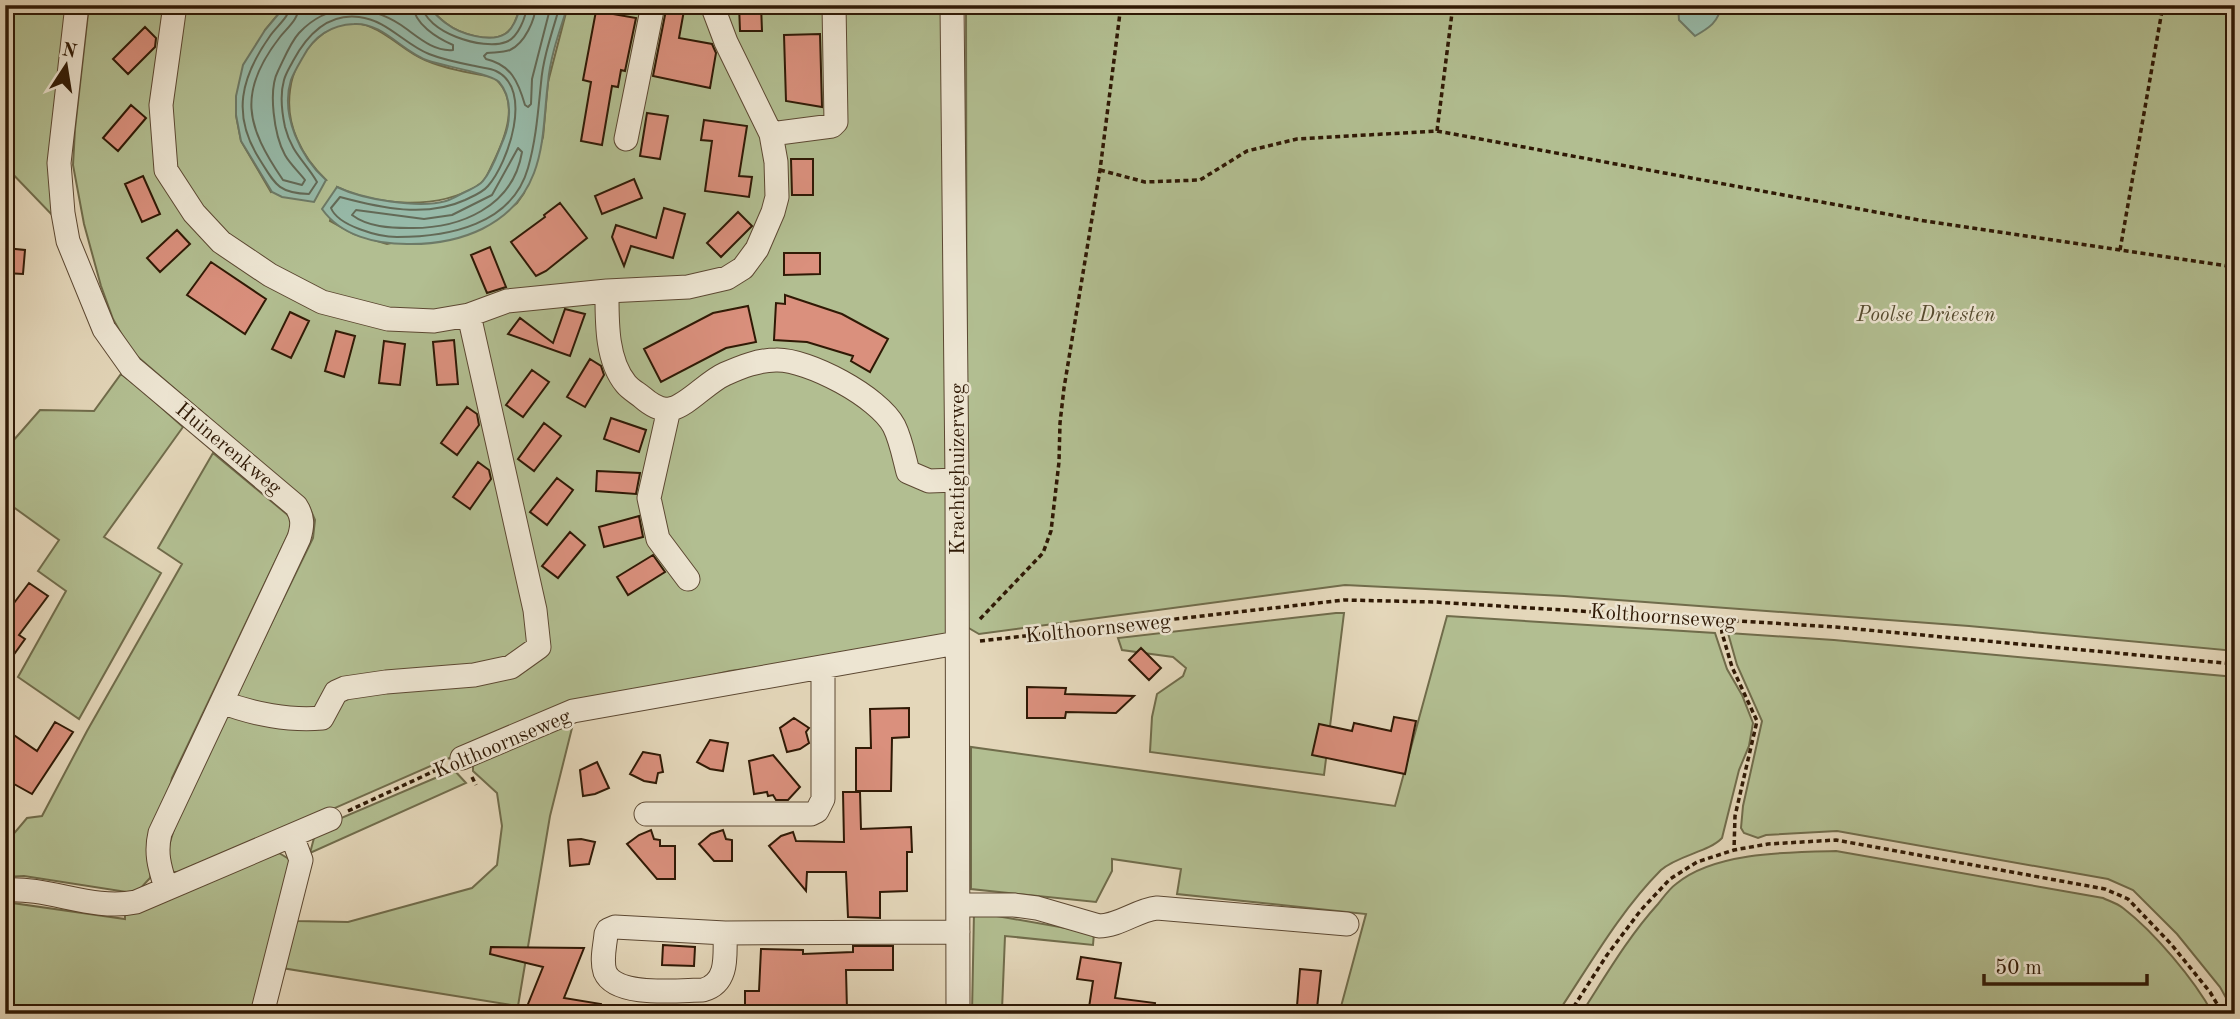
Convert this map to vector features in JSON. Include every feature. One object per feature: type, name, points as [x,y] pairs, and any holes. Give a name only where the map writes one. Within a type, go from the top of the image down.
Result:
[{"type":"street","name":"Huinerenkweg","points":[[77,5],[59,163],[62,213],[68,242],[104,329],[131,367],[296,506],[302,515],[303,527],[299,538],[160,833],[158,864],[166,888]]},
{"type":"street","points":[[175,5],[161,105],[166,170],[194,213],[220,242],[270,275],[322,302],[388,319],[434,321],[469,315],[507,301],[607,291],[688,287],[727,278],[743,268],[757,248],[773,212],[777,197],[776,162],[771,134],[726,42],[712,5]]},
{"type":"street","points":[[626,138],[653,5]]},
{"type":"street","points":[[771,134],[832,126],[836,122],[834,5]]},
{"type":"street","name":"Krachtighuizerweg","points":[[952,5],[957,480],[958,1014]]},
{"type":"street","points":[[607,291],[607,326],[612,357],[625,384],[650,404],[669,409],[682,404],[722,376],[754,363],[777,360],[795,363],[822,371],[878,408],[893,425],[908,472],[929,481],[957,480]]},
{"type":"street","points":[[222,702],[239,708],[303,719],[322,718],[337,692],[345,688],[474,675],[511,667],[539,647],[535,610],[469,315]]},
{"type":"street","points":[[669,409],[649,498],[658,539],[688,579]]},
{"type":"street","name":"Kolthoornseweg","points":[[462,758],[573,711],[957,643]]},
{"type":"street","points":[[646,814],[811,814],[817,811],[823,799],[823,668]]},
{"type":"street","points":[[5,890],[52,893],[100,904],[136,902],[330,819]]},
{"type":"street","points":[[262,1014],[301,860],[292,836]]},
{"type":"street","points":[[958,905],[1025,907],[1099,926],[1108,926],[1144,909],[1157,908],[1347,923]]},
{"type":"street","points":[[726,933],[722,976],[713,987],[703,990],[639,990],[611,980],[606,973],[603,962],[606,934],[611,928],[726,933],[958,932]]},
{"type":"path","points":[[957,643],[1043,553],[1051,531],[1064,387],[1100,170],[1121,5]]},
{"type":"path","points":[[1437,131],[1453,5]]},
{"type":"path","points":[[2120,250],[2163,5]]},
{"type":"path","points":[[1100,170],[1144,182],[1200,180],[1247,151],[1297,139],[1437,131],[1919,220],[2235,267]]},
{"type":"path","name":"Kolthoornseweg","points":[[957,643],[1344,600],[1435,602],[1835,627],[2235,664]]},
{"type":"path","points":[[1721,620],[1732,667],[1758,721],[1735,817],[1734,850]]},
{"type":"path","name":"Kolthoornseweg","points":[[330,819],[462,758]]},
{"type":"path","points":[[1569,1014],[1607,955],[1670,878],[1697,862],[1734,850],[1768,844],[1836,840],[2105,889],[2128,899],[2210,992],[2223,1014]]},
{"type":"green space","points":[[5,5],[66,5],[54,217],[5,166]]},
{"type":"green space","points":[[89,5],[286,5],[265,30],[236,115],[241,141],[271,192],[326,180],[297,140],[289,103],[293,76],[299,63],[317,39],[329,30],[356,23],[371,27],[425,60],[493,77],[507,96],[508,120],[497,155],[480,184],[444,199],[407,203],[370,198],[337,187],[330,221],[354,234],[387,244],[497,219],[517,203],[524,193],[543,137],[548,82],[568,5],[942,5],[949,640],[730,671],[576,707],[442,761],[189,872],[174,872],[167,867],[172,834],[181,812],[313,538],[315,520],[308,504],[131,351],[113,319],[84,224],[73,165]]},
{"type":"green space","points":[[426,5],[521,5],[511,29],[499,37],[491,38],[467,34],[453,28]]},
{"type":"green space","name":"Poolse Driesten","points":[[966,5],[2235,5],[2235,651],[1969,626],[1564,596],[1345,585],[979,634],[967,627]]},
{"type":"green space","points":[[121,374],[183,427],[104,537],[161,573],[79,719],[18,677],[66,591],[38,571],[59,540],[5,501],[5,450],[40,410],[94,411]]},
{"type":"green space","points":[[213,453],[289,516],[292,526],[172,778],[150,878],[133,893],[24,876],[5,877],[5,844],[27,818],[42,816],[182,564],[158,548]]},
{"type":"green space","points":[[1344,613],[1324,775],[1150,752],[1152,717],[1157,694],[1183,676],[1186,668],[1173,657],[1122,650],[1118,638]]},
{"type":"green space","points":[[1447,616],[1715,633],[1727,669],[1742,695],[1753,723],[1749,746],[1739,770],[1722,838],[1709,847],[1668,865],[1646,886],[1593,958],[1557,1014],[1339,1014],[1366,914],[1177,894],[1181,869],[1112,859],[1112,871],[1096,902],[971,889],[971,747],[1395,806]]},
{"type":"green space","points":[[1728,633],[1834,640],[2235,677],[2235,1014],[2220,987],[2177,934],[2133,890],[2108,879],[1837,831],[1766,835],[1758,838],[1744,833],[1741,828],[1743,806],[1762,721],[1737,665]]},
{"type":"green space","points":[[575,716],[550,816],[518,1006],[269,966],[255,1014],[5,1014],[5,902],[125,919],[125,913],[279,853],[289,859],[296,921],[348,922],[472,888],[497,865],[502,826],[497,793],[473,771],[473,762]]},
{"type":"green space","points":[[454,770],[466,783],[310,853],[314,838],[327,824]]},
{"type":"green space","points":[[1836,851],[2103,898],[2113,902],[2135,918],[2160,943],[2184,971],[2213,1014],[1581,1014],[1647,917],[1671,888],[1692,873],[1710,865],[1752,856]]},
{"type":"green space","points":[[974,912],[1094,933],[1093,945],[1005,936],[1002,1010],[1034,1014],[972,1014]]},
{"type":"water","points":[[286,5],[426,5],[453,28],[467,34],[491,38],[499,37],[511,29],[521,5],[568,5],[551,63],[538,162],[525,191],[513,207],[499,219],[465,236],[446,241],[395,244],[371,240],[349,232],[322,209],[337,187],[375,199],[406,203],[434,203],[454,198],[483,181],[495,160],[508,124],[506,95],[495,79],[429,61],[374,28],[354,24],[331,29],[312,43],[291,80],[288,93],[288,107],[295,135],[308,160],[326,180],[314,202],[282,197],[272,192],[241,141],[236,96],[243,65],[265,30]]},
{"type":"water","points":[[1678,5],[1721,5],[1712,24],[1695,36],[1679,20]]},
{"type":"building","points":[[667,5],[685,5],[679,38],[712,44],[716,53],[710,88],[653,76]]},
{"type":"building","points":[[739,5],[761,5],[762,31],[740,31]]},
{"type":"building","points":[[596,11],[636,18],[625,71],[621,70],[618,87],[612,86],[602,145],[581,141],[591,82],[583,80]]},
{"type":"building","points":[[145,27],[156,38],[155,47],[128,74],[113,59]]},
{"type":"building","points":[[820,34],[822,107],[786,101],[784,35]]},
{"type":"building","points":[[131,105],[146,118],[118,151],[103,138]]},
{"type":"building","points":[[647,113],[668,116],[660,159],[640,156]]},
{"type":"building","points":[[704,120],[747,126],[739,176],[752,177],[749,197],[705,191],[712,141],[701,140]]},
{"type":"building","points":[[791,159],[813,159],[813,195],[792,195]]},
{"type":"building","points":[[143,176],[160,214],[142,222],[125,184]]},
{"type":"building","points":[[634,179],[642,198],[602,214],[595,196]]},
{"type":"building","points":[[560,203],[587,238],[536,276],[511,242]]},
{"type":"building","points":[[664,208],[685,214],[673,258],[631,246],[624,266],[612,237],[616,225],[656,238]]},
{"type":"building","points":[[738,212],[752,226],[721,257],[707,243]]},
{"type":"building","points":[[177,230],[190,244],[160,272],[147,258]]},
{"type":"building","points":[[490,247],[506,287],[487,293],[471,255]]},
{"type":"building","points":[[5,248],[25,250],[23,274],[5,273]]},
{"type":"building","points":[[784,253],[820,253],[820,274],[784,275]]},
{"type":"building","points":[[211,262],[266,299],[245,334],[187,295]]},
{"type":"building","points":[[785,295],[842,314],[888,339],[870,372],[851,361],[853,356],[807,342],[774,340],[776,303],[785,304]]},
{"type":"building","points":[[748,306],[756,342],[726,348],[661,382],[644,349],[713,313]]},
{"type":"building","points":[[565,309],[585,314],[570,356],[508,334],[520,318],[553,343]]},
{"type":"building","points":[[290,312],[309,321],[291,358],[272,349]]},
{"type":"building","points":[[336,331],[355,336],[344,377],[325,371]]},
{"type":"building","points":[[454,340],[458,384],[437,385],[433,342]]},
{"type":"building","points":[[384,341],[405,344],[400,385],[379,383]]},
{"type":"building","points":[[590,359],[601,366],[604,375],[585,407],[567,397]]},
{"type":"building","points":[[532,370],[549,382],[523,417],[506,405]]},
{"type":"building","points":[[467,407],[477,414],[479,425],[457,455],[441,443]]},
{"type":"building","points":[[611,418],[646,430],[639,452],[604,439]]},
{"type":"building","points":[[544,423],[561,436],[534,471],[518,459]]},
{"type":"building","points":[[478,462],[489,470],[491,479],[470,509],[453,497]]},
{"type":"building","points":[[597,471],[640,473],[636,494],[596,491]]},
{"type":"building","points":[[557,478],[573,490],[547,525],[530,512]]},
{"type":"building","points":[[639,516],[643,537],[604,547],[599,527]]},
{"type":"building","points":[[570,532],[585,545],[558,578],[542,566]]},
{"type":"building","points":[[653,555],[665,572],[628,595],[617,577]]},
{"type":"building","points":[[29,583],[48,596],[19,635],[25,639],[5,667],[5,615]]},
{"type":"building","points":[[1141,648],[1161,668],[1149,680],[1129,660]]},
{"type":"building","points":[[1027,687],[1066,688],[1065,694],[1134,696],[1116,713],[1066,712],[1065,718],[1027,718]]},
{"type":"building","points":[[909,708],[909,737],[892,738],[891,791],[856,791],[856,748],[871,748],[870,709]]},
{"type":"building","points":[[1394,717],[1416,721],[1405,774],[1312,755],[1319,724],[1352,731],[1354,723],[1391,731]]},
{"type":"building","points":[[794,718],[809,728],[806,732],[809,743],[800,749],[787,752],[780,728]]},
{"type":"building","points":[[55,722],[73,732],[32,794],[5,779],[5,729],[37,751]]},
{"type":"building","points":[[710,740],[728,743],[723,771],[710,769],[697,762]]},
{"type":"building","points":[[643,752],[660,755],[663,772],[658,773],[656,783],[630,774]]},
{"type":"building","points":[[773,755],[800,787],[788,800],[776,800],[773,795],[768,796],[767,792],[754,794],[749,761]]},
{"type":"building","points":[[597,762],[609,788],[583,796],[580,770]]},
{"type":"building","points":[[843,792],[860,792],[861,829],[911,827],[912,852],[907,852],[907,891],[880,892],[880,918],[848,917],[846,872],[807,872],[806,891],[769,846],[781,836],[793,832],[796,841],[844,842]]},
{"type":"building","points":[[651,830],[654,839],[660,840],[660,846],[675,846],[675,879],[657,879],[627,844]]},
{"type":"building","points":[[723,830],[726,839],[732,840],[732,861],[714,861],[699,844],[711,834]]},
{"type":"building","points":[[568,840],[595,842],[589,864],[570,866]]},
{"type":"building","points":[[663,945],[695,947],[694,966],[662,965]]},
{"type":"building","points":[[853,946],[893,946],[893,970],[846,970],[847,1010],[826,1010],[826,1014],[745,1014],[745,991],[759,991],[761,949],[803,950],[803,954],[853,952]]},
{"type":"building","points":[[491,947],[584,948],[564,998],[601,1004],[600,1014],[524,1014],[543,967],[490,954]]},
{"type":"building","points":[[1081,957],[1121,963],[1115,998],[1155,1003],[1154,1014],[1088,1014],[1093,981],[1077,979]]},
{"type":"building","points":[[1300,969],[1321,971],[1317,1008],[1297,1006]]}]
